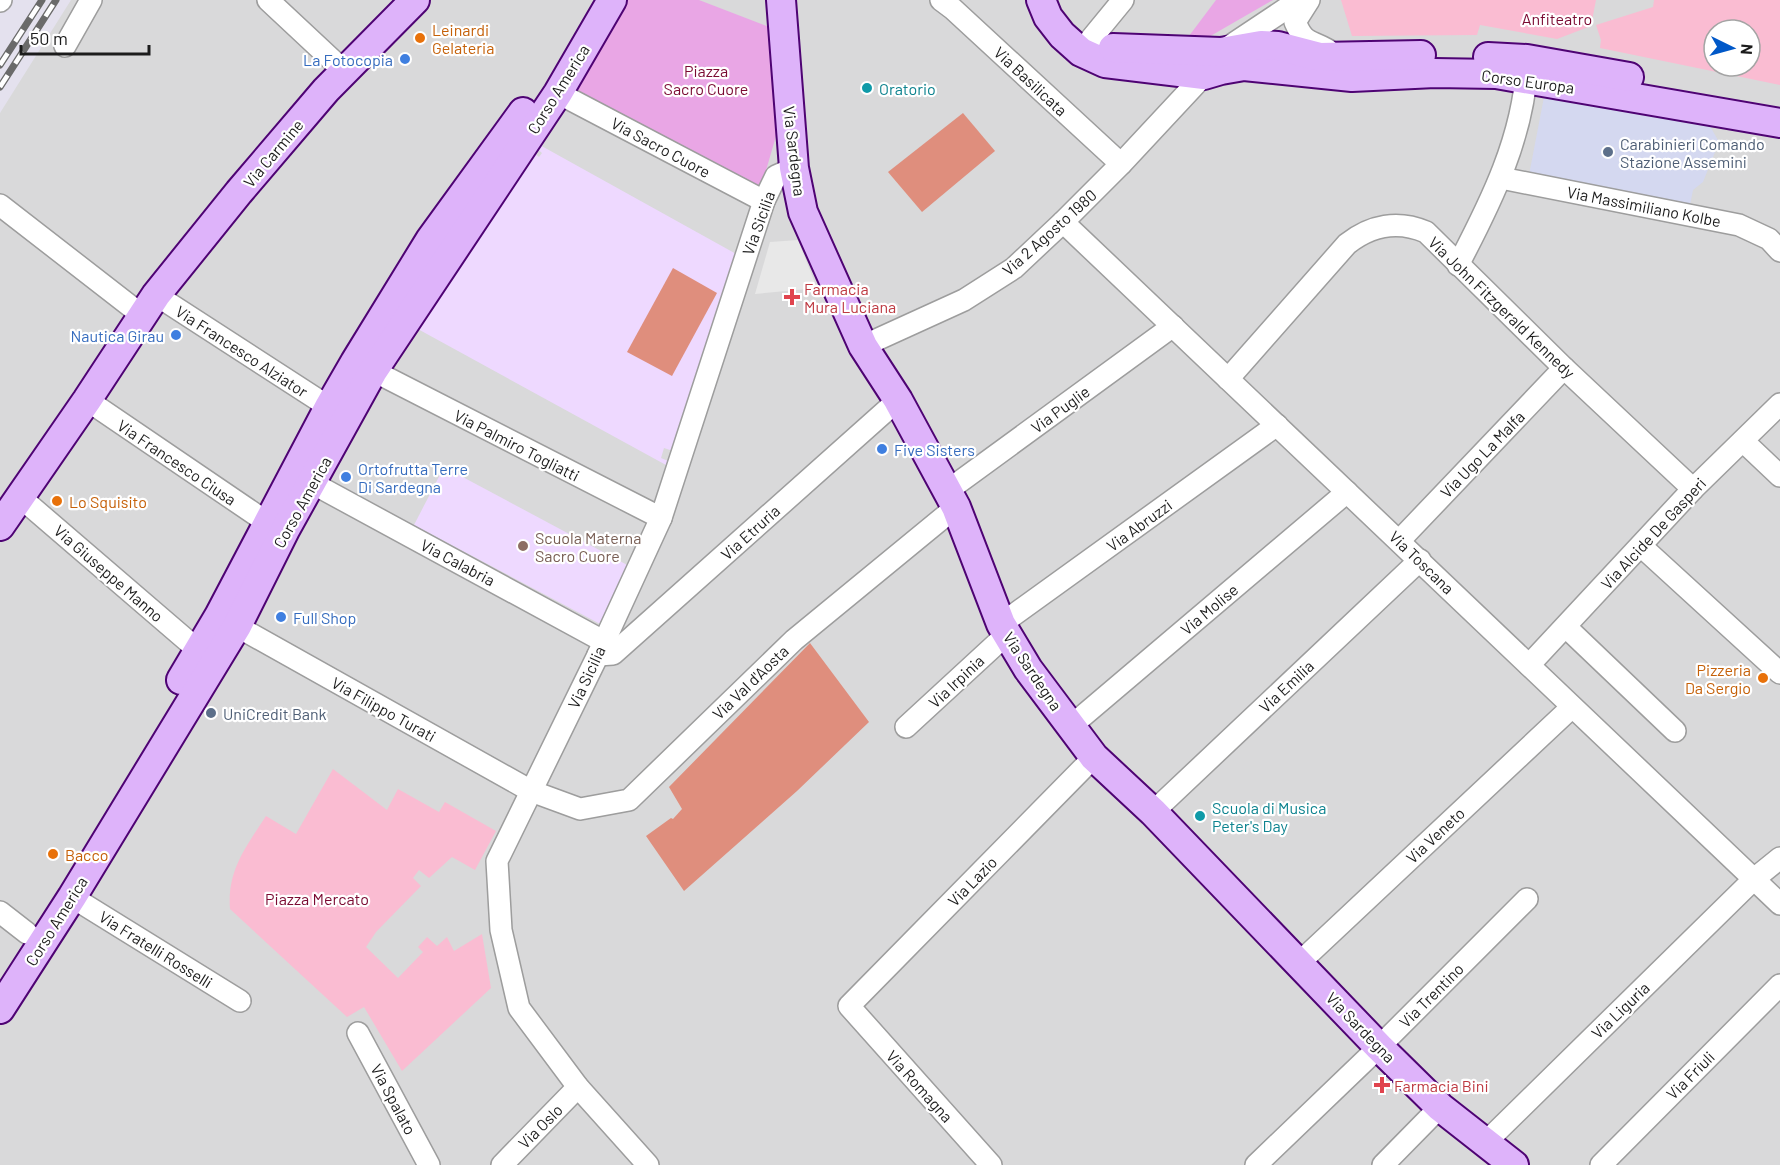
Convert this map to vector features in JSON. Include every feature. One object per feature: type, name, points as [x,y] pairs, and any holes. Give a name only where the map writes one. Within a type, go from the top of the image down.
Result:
[{"type":"street","points":[[65,46],[91,0]]},
{"type":"street","points":[[267,0],[344,71]]},
{"type":"street","name":"Via Carmine","points":[[0,526],[149,306],[239,192],[344,71],[415,0]]},
{"type":"street","name":"Corso America","points":[[276,526],[312,483],[364,366],[430,240],[550,75],[597,0]]},
{"type":"street","name":"Corso America","points":[[0,1009],[72,897],[228,621],[276,526],[329,407],[364,366],[558,93],[612,0]]},
{"type":"street","name":"Via Sardegna","points":[[781,0],[794,168],[803,212],[864,346],[898,400],[951,499],[1004,629],[1028,669],[1094,757],[1153,812],[1379,1047],[1440,1107],[1514,1165]]},
{"type":"street","name":"Via Basilicata","points":[[941,0],[1121,164]]},
{"type":"street","name":"Corso Europa","points":[[1041,0],[1048,17],[1062,35],[1081,52],[1105,63],[1204,75],[1245,66],[1352,77],[1436,73],[1496,74],[1527,69],[1780,104]]},
{"type":"street","name":"Corso Europa","points":[[1057,0],[1060,9],[1072,23],[1103,47],[1221,52],[1261,45],[1278,46],[1320,57],[1456,55],[1780,123]]},
{"type":"street","points":[[1091,39],[1124,0]]},
{"type":"street","points":[[1204,75],[1221,52],[1299,0]]},
{"type":"street","name":"Corso Europa","points":[[1309,0],[1294,22],[1300,34],[1308,42],[1326,48],[1335,56]]},
{"type":"street","points":[[1458,265],[1501,178],[1516,134],[1527,69]]},
{"type":"street","name":"Via 2 Agosto 1980","points":[[864,346],[964,300],[1014,268],[1121,164],[1204,75]]},
{"type":"street","name":"Via Sacro Cuore","points":[[558,93],[764,201]]},
{"type":"street","name":"Via Sicilia","points":[[648,1165],[578,1088],[519,1008],[501,930],[497,861],[601,648],[661,518],[764,201],[776,176],[794,168]]},
{"type":"street","name":"Via Massimiliano Kolbe","points":[[1501,178],[1739,225],[1769,238],[1780,250]]},
{"type":"street","points":[[0,205],[149,306]]},
{"type":"street","name":"Via Toscana","points":[[1063,222],[1400,540],[1780,904]]},
{"type":"street","name":"Via John Fitzgerald Kennedy","points":[[1228,379],[1347,244],[1360,233],[1382,226],[1410,225],[1426,232],[1564,368],[1693,489]]},
{"type":"street","name":"Via Francesco Alziator","points":[[149,306],[329,407]]},
{"type":"street","name":"Via Puglie","points":[[951,499],[1173,326]]},
{"type":"street","name":"Via Palmiro Togliatti","points":[[364,366],[661,518]]},
{"type":"street","name":"Via Ugo La Malfa","points":[[1400,540],[1564,368]]},
{"type":"street","name":"Via Francesco Ciusa","points":[[87,400],[276,526]]},
{"type":"street","name":"Via Etruria","points":[[601,648],[613,654],[898,400]]},
{"type":"street","name":"Via Alcide De Gasperi","points":[[1529,665],[1693,489],[1780,405]]},
{"type":"street","name":"Via Abruzzi","points":[[1004,629],[1277,425]]},
{"type":"street","points":[[1743,441],[1780,476]]},
{"type":"street","name":"Via Calabria","points":[[312,483],[601,648]]},
{"type":"street","name":"Via Molise","points":[[1071,726],[1347,492]]},
{"type":"street","name":"Via Giuseppe Manno","points":[[20,497],[198,650]]},
{"type":"street","name":"Via Val d'Aosta","points":[[531,791],[580,809],[629,800],[794,640],[951,499]]},
{"type":"street","points":[[1641,546],[1780,673]]},
{"type":"street","name":"Via Emilia","points":[[1153,812],[1420,560]]},
{"type":"street","name":"Corso America","points":[[0,976],[125,778],[198,650],[228,621]]},
{"type":"street","name":"Via Filippo Turati","points":[[228,621],[531,791]]},
{"type":"street","points":[[1566,627],[1675,731]]},
{"type":"street","name":"Via Irpinia","points":[[906,727],[1004,629]]},
{"type":"street","name":"Via Veneto","points":[[1299,963],[1572,706]]},
{"type":"street","name":"Via Lazio","points":[[849,1006],[1094,757]]},
{"type":"street","name":"Via Liguria","points":[[1486,1142],[1754,879],[1780,858]]},
{"type":"street","name":"Via Fratelli Rosselli","points":[[72,897],[240,1001]]},
{"type":"street","name":"Via Trentino","points":[[1256,1165],[1379,1047],[1527,899]]},
{"type":"street","points":[[0,912],[27,933]]},
{"type":"street","name":"Via Friuli","points":[[1601,1165],[1780,986]]},
{"type":"street","name":"Via Romagna","points":[[849,1006],[991,1165]]},
{"type":"street","name":"Via Spalato","points":[[358,1033],[429,1165]]},
{"type":"street","name":"Via Oslo","points":[[502,1165],[578,1088]]},
{"type":"street","points":[[1383,1165],[1440,1107]]},
{"type":"shaded area","points":[[71,0],[1780,0],[1780,1165],[0,1165],[0,113]]},
{"type":"shaded area","points":[[1544,97],[1710,126],[1719,142],[1703,182],[1693,190],[1690,205],[1529,175]]},
{"type":"shaded area","points":[[963,113],[995,151],[922,212],[888,172]]},
{"type":"shaded area","points":[[538,144],[738,255],[676,452],[664,448],[661,458],[668,461],[666,465],[416,328],[532,151],[539,157],[542,153],[535,147]]},
{"type":"shaded area","points":[[798,240],[817,288],[755,294],[770,242]]},
{"type":"shaded area","points":[[673,268],[717,293],[672,376],[627,352]]},
{"type":"shaded area","name":"Scuola Materna Sacro Cuore","points":[[444,467],[631,567],[602,625],[414,525]]},
{"type":"shaded area","points":[[810,643],[869,722],[797,791],[684,891],[646,836],[671,818],[673,819],[682,809],[669,787]]},
{"type":"green space","name":"Piazza Sacro Cuore","points":[[624,0],[699,0],[777,30],[784,108],[761,188],[570,90]]},
{"type":"green space","points":[[1216,0],[1273,0],[1207,38],[1189,36]]},
{"type":"green space","name":"Anfiteatro","points":[[1341,0],[1596,0],[1591,26],[1557,39],[1480,25],[1477,35],[1352,36]]},
{"type":"green space","points":[[1654,0],[1780,0],[1780,85],[1746,78],[1762,78],[1762,18],[1702,18],[1702,69],[1600,48],[1601,40],[1596,25],[1653,7]]},
{"type":"green space","name":"Piazza Mercato","points":[[333,769],[387,810],[398,789],[439,812],[445,802],[496,831],[475,870],[452,857],[429,878],[419,870],[413,878],[421,886],[376,932],[366,947],[398,978],[423,952],[418,947],[427,937],[437,946],[447,937],[454,951],[482,934],[491,988],[402,1071],[364,1007],[347,1017],[230,909],[232,882],[239,860],[266,816],[296,834]]},
{"type":"railway","points":[[0,65],[42,0]]},
{"type":"railway","points":[[0,87],[56,0]]},
{"type":"place","name":"Leinardi Gelateria","points":[[420,38]]},
{"type":"place","name":"La Fotocopia","points":[[405,59]]},
{"type":"place","name":"Oratorio","points":[[867,88]]},
{"type":"place","name":"Carabinieri Comando Stazione Assemini","points":[[1608,152]]},
{"type":"place","name":"Farmacia Mura Luciana","points":[[792,297]]},
{"type":"place","name":"Nautica Girau","points":[[176,335]]},
{"type":"place","name":"Five Sisters","points":[[882,449]]},
{"type":"place","name":"Ortofrutta Terre Di Sardegna","points":[[346,477]]},
{"type":"place","name":"Lo Squisito","points":[[57,501]]},
{"type":"place","name":"Scuola Materna Sacro Cuore","points":[[523,546]]},
{"type":"place","name":"Full Shop","points":[[281,617]]},
{"type":"place","name":"Pizzeria Da Sergio","points":[[1763,678]]},
{"type":"place","name":"UniCredit Bank","points":[[211,713]]},
{"type":"place","name":"Scuola di Musica Peter's Day","points":[[1200,816]]},
{"type":"place","name":"Bacco","points":[[53,854]]},
{"type":"place","name":"Farmacia Bini","points":[[1382,1085]]}]
